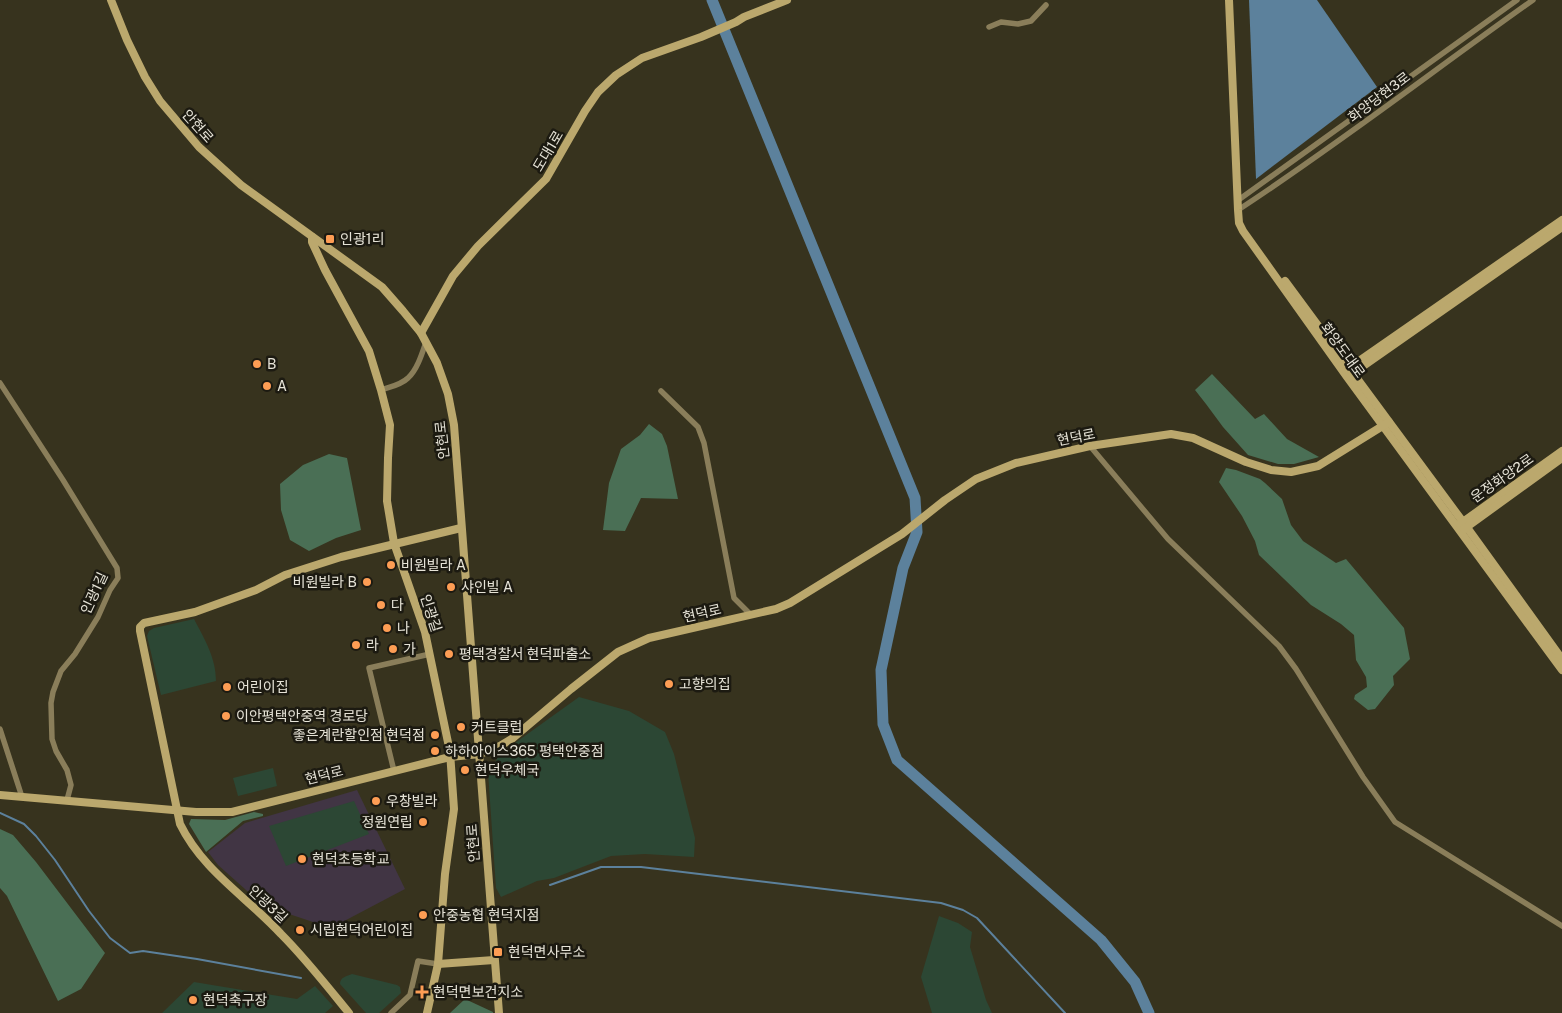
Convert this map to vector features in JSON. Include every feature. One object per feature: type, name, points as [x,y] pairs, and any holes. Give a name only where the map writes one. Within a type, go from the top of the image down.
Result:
[{"type":"street","name":"안현로","points":[[111,0],[127,40],[146,78],[160,101],[199,147],[241,185],[382,286],[421,333],[437,363],[448,394],[454,425],[499,1013]]},
{"type":"street","name":"도대1로","points":[[421,333],[452,276],[478,246],[546,179],[585,111],[598,92],[616,75],[642,58],[701,37],[787,0]]},
{"type":"street","name":"화양도대로","points":[[1231,0],[1239,204],[1240,223],[1243,231],[1562,659]]},
{"type":"street","name":"화양당현3로","points":[[1239,204],[1516,0]]},
{"type":"street","name":"화양당현3로","points":[[1239,204],[1359,127],[1533,0]]},
{"type":"street","points":[[989,27],[1001,22],[1018,24],[1031,21],[1046,5]]},
{"type":"street","points":[[1348,373],[1562,220]]},
{"type":"street","points":[[1348,373],[1562,227]]},
{"type":"street","name":"인광길","points":[[312,237],[312,242],[325,270],[369,352],[381,390],[390,425],[387,501],[394,543],[425,632],[450,757],[454,809],[445,874],[438,964],[427,1013]]},
{"type":"street","points":[[381,390],[407,379],[414,370],[426,342]]},
{"type":"street","name":"인광1길","points":[[0,384],[63,480],[117,568],[118,578],[75,654],[61,671],[53,692],[51,703],[52,739],[56,751],[67,770],[71,785],[67,800]]},
{"type":"street","points":[[661,391],[698,427],[704,443],[734,598],[751,615]]},
{"type":"street","name":"현덕로","points":[[0,795],[216,813],[232,812],[450,757],[480,754],[500,746],[513,738],[570,689],[618,652],[649,638],[776,609],[796,599],[902,534],[961,488],[987,473],[1016,462],[1090,446],[1170,434],[1193,438],[1246,462],[1271,470],[1290,472],[1318,466],[1386,424]]},
{"type":"street","points":[[1090,446],[1168,539],[1279,646],[1296,669],[1364,778],[1395,822],[1562,926]]},
{"type":"street","name":"운정화양2로","points":[[1462,526],[1562,452]]},
{"type":"street","name":"운정화양2로","points":[[1462,526],[1562,458]]},
{"type":"street","name":"화양도대로","points":[[1462,526],[1562,670]]},
{"type":"street","points":[[394,543],[461,528]]},
{"type":"street","name":"인광3길","points":[[348,1013],[281,933],[205,862],[180,824],[140,627],[144,623],[195,612],[256,590],[285,575],[394,543]]},
{"type":"street","points":[[394,771],[369,668],[430,654]]},
{"type":"street","points":[[0,729],[22,797]]},
{"type":"street","points":[[391,1013],[410,995],[418,961],[438,964],[494,960]]},
{"type":"shaded area","name":"현덕초등학교","points":[[357,790],[405,889],[331,928],[274,909],[255,898],[218,865],[208,852],[245,823]]},
{"type":"green space","points":[[1212,374],[1255,419],[1264,414],[1287,439],[1319,457],[1294,464],[1278,464],[1248,455],[1223,427],[1195,390]]},
{"type":"green space","points":[[649,424],[662,434],[667,446],[678,499],[641,498],[625,531],[603,530],[609,483],[621,449],[640,435]]},
{"type":"green space","points":[[329,454],[347,458],[361,530],[336,538],[309,551],[290,540],[281,510],[280,484],[303,465]]},
{"type":"green space","points":[[1226,468],[1260,479],[1265,483],[1282,499],[1291,525],[1303,541],[1336,563],[1346,559],[1404,628],[1410,659],[1393,676],[1394,685],[1375,709],[1368,710],[1354,699],[1355,695],[1367,687],[1366,677],[1356,660],[1354,635],[1341,624],[1311,605],[1259,555],[1255,541],[1242,516],[1219,482]]},
{"type":"green space","points":[[194,619],[212,657],[216,681],[161,695],[147,636],[149,631],[154,628]]},
{"type":"green space","points":[[579,697],[629,711],[665,732],[674,754],[695,838],[694,857],[645,854],[611,856],[554,878],[537,881],[501,897],[496,888],[488,772],[501,753]]},
{"type":"green space","points":[[273,768],[277,786],[238,796],[233,778]]},
{"type":"green space","points":[[354,801],[369,834],[286,866],[269,826]]},
{"type":"green space","points":[[254,812],[263,814],[263,816],[243,821],[206,852],[189,824],[191,819],[225,820]]},
{"type":"green space","points":[[0,829],[13,835],[36,862],[105,953],[81,989],[58,1001],[7,896],[0,888]]},
{"type":"green space","points":[[939,916],[958,923],[972,932],[970,947],[986,1000],[992,1013],[932,1013],[921,977]]},
{"type":"green space","points":[[352,974],[397,985],[400,987],[401,993],[379,1013],[366,1013],[340,984],[342,978]]},
{"type":"green space","points":[[194,982],[297,999],[315,986],[333,1006],[325,1013],[162,1013]]},
{"type":"green space","points":[[465,999],[493,1012],[493,1013],[450,1013]]},
{"type":"water","points":[[1249,0],[1317,0],[1377,87],[1256,179]]},
{"type":"waterway","points":[[712,0],[915,498],[917,532],[903,568],[881,670],[883,724],[897,760],[1101,940],[1135,982],[1149,1013]]},
{"type":"waterway","points":[[0,813],[24,824],[36,836],[110,938],[130,953],[143,951],[301,978]]},
{"type":"waterway","points":[[550,885],[601,867],[641,867],[941,903],[963,910],[977,918],[1065,1013]]},
{"type":"place","name":"인광1리","points":[[330,239]]},
{"type":"place","name":"B","points":[[257,364]]},
{"type":"place","name":"A","points":[[267,386]]},
{"type":"place","name":"비원빌라 A","points":[[391,565]]},
{"type":"place","name":"비원빌라 B","points":[[367,582]]},
{"type":"place","name":"샤인빌 A","points":[[451,587]]},
{"type":"place","name":"다","points":[[381,605]]},
{"type":"place","name":"나","points":[[387,628]]},
{"type":"place","name":"라","points":[[356,645]]},
{"type":"place","name":"가","points":[[393,649]]},
{"type":"place","name":"평택경찰서 현덕파출소","points":[[449,654]]},
{"type":"place","name":"고향의집","points":[[669,684]]},
{"type":"place","name":"어린이집","points":[[227,687]]},
{"type":"place","name":"이안평택안중역 경로당","points":[[226,716]]},
{"type":"place","name":"커트클럽","points":[[461,727]]},
{"type":"place","name":"좋은계란할인점 현덕점","points":[[435,735]]},
{"type":"place","name":"하하아이스365 평택안중점","points":[[435,751]]},
{"type":"place","name":"현덕우체국","points":[[465,770]]},
{"type":"place","name":"우창빌라","points":[[376,801]]},
{"type":"place","name":"정원연립","points":[[423,822]]},
{"type":"place","name":"현덕초등학교","points":[[302,859]]},
{"type":"place","name":"안중농협 현덕지점","points":[[423,915]]},
{"type":"place","name":"시립현덕어린이집","points":[[300,930]]},
{"type":"place","name":"현덕면사무소","points":[[498,952]]},
{"type":"place","name":"현덕면보건지소","points":[[422,992]]},
{"type":"place","name":"현덕축구장","points":[[193,1000]]}]
